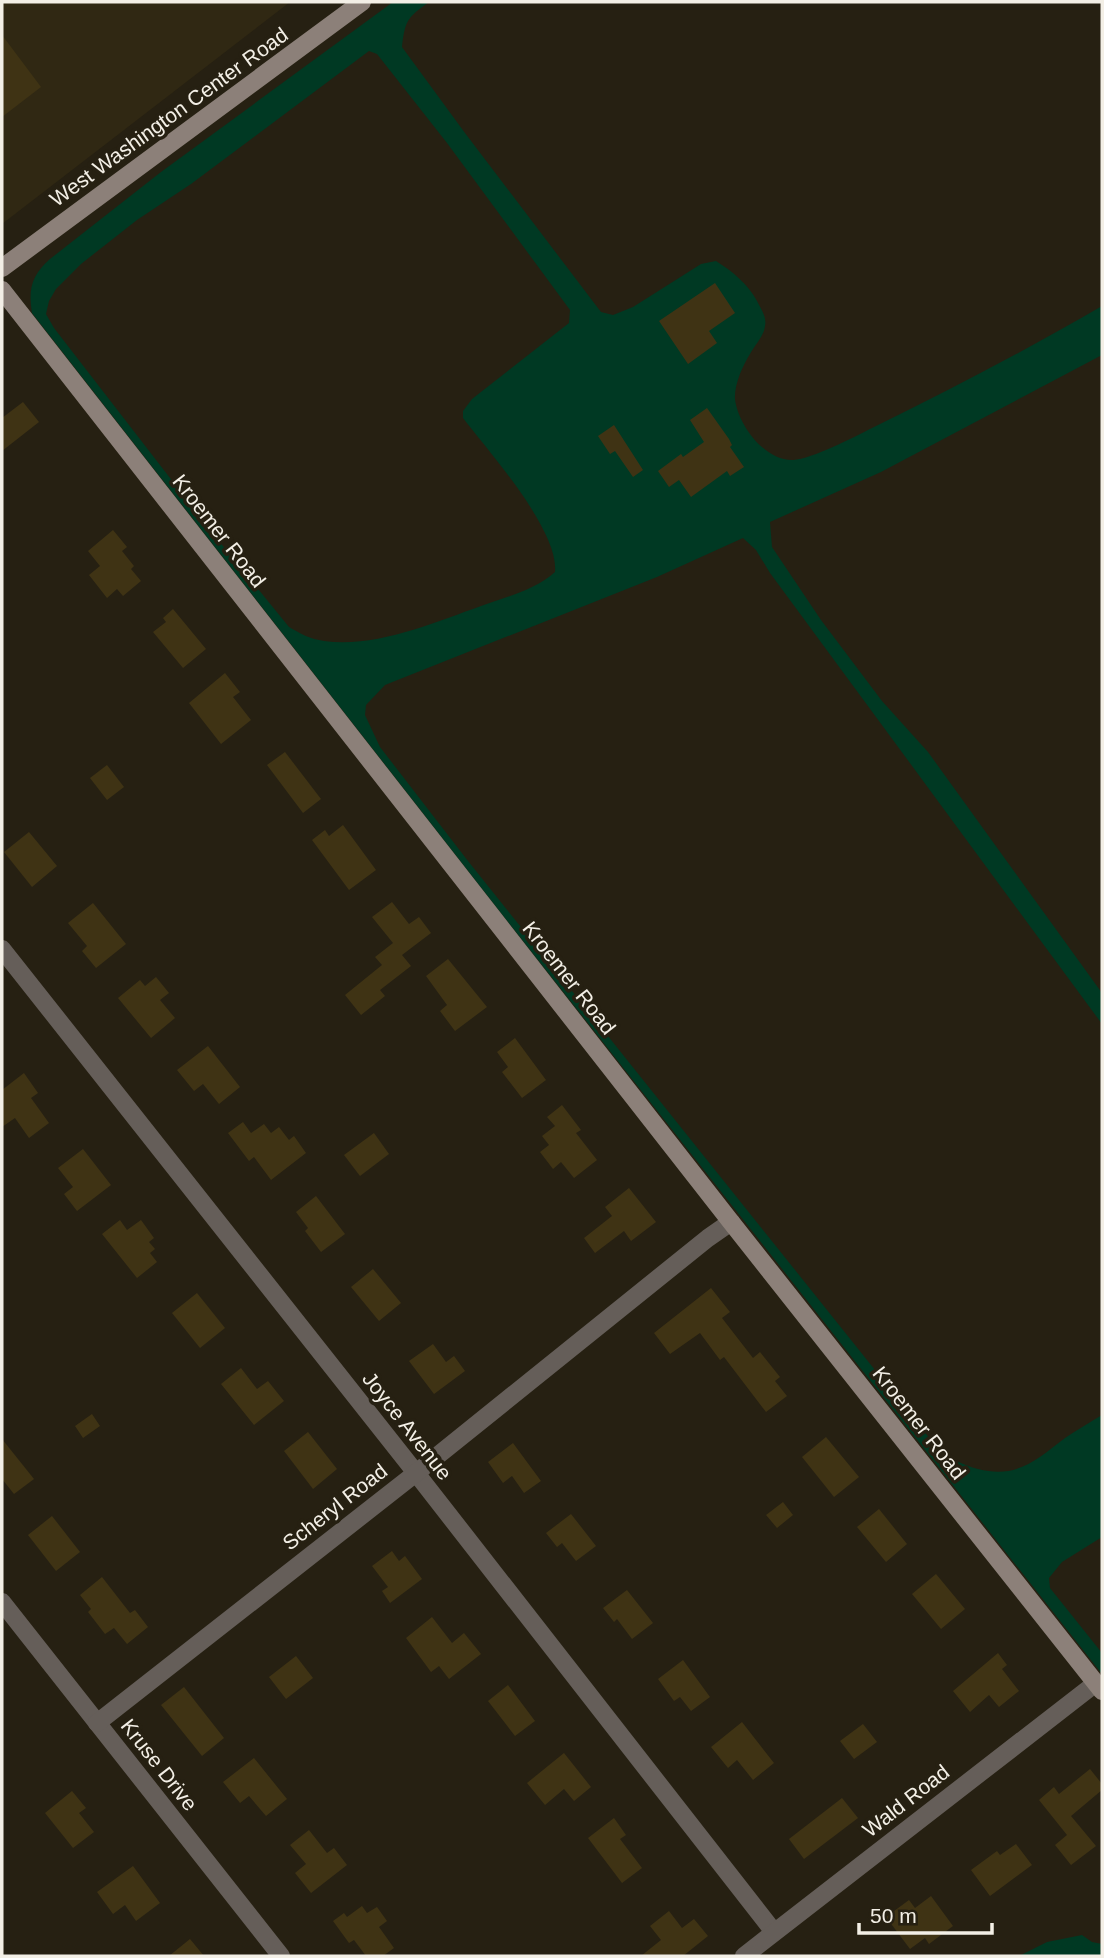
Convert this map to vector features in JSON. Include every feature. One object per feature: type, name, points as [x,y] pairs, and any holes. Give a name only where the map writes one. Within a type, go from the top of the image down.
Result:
[{"type":"street","name":"West Washington Center Road","points":[[2,268],[362,2]]},
{"type":"street","name":"Kroemer Road","points":[[2,290],[731,1222],[1099,1687]]},
{"type":"street","name":"Joyce Avenue","points":[[2,949],[774,1932]]},
{"type":"street","name":"Scheryl Road","points":[[97,1723],[731,1222]]},
{"type":"street","name":"Kruse Drive","points":[[2,1602],[281,1956]]},
{"type":"street","name":"Wald Road","points":[[744,1956],[1099,1687]]},
{"type":"shaded area","points":[[2,2],[290,2],[2,224]]},
{"type":"green space","points":[[393,2],[429,2],[409,20],[402,47],[601,312],[613,315],[633,307],[701,264],[716,261],[749,289],[763,313],[765,326],[742,369],[735,399],[747,430],[773,455],[783,459],[801,459],[833,447],[988,369],[1102,306],[1102,355],[881,472],[770,522],[772,547],[821,620],[882,701],[928,752],[1102,993],[1102,1024],[770,573],[756,550],[743,538],[657,577],[385,685],[366,705],[365,715],[380,747],[468,861],[939,1450],[967,1466],[978,1469],[1015,1469],[1035,1460],[1102,1415],[1102,1537],[1062,1562],[1049,1578],[1050,1588],[1102,1653],[1102,1674],[512,927],[32,313],[33,283],[44,265],[161,172]],"holes":[[[369,51],[377,54],[447,143],[570,310],[569,323],[472,399],[463,411],[463,418],[535,514],[553,555],[555,572],[539,584],[520,592],[404,632],[364,641],[324,641],[289,627],[218,540],[54,328],[46,314],[56,289],[81,264],[137,220],[191,184]]]},
{"type":"green space","points":[[1082,1935],[1092,1942],[1102,1944],[1102,1956],[1019,1956],[1047,1942]]},
{"type":"building","points":[[2,35],[41,87],[2,117]]},
{"type":"building","points":[[715,283],[735,313],[709,331],[717,343],[688,364],[659,321]]},
{"type":"building","points":[[23,402],[39,422],[2,451],[2,418]]},
{"type":"building","points":[[707,408],[729,439],[732,445],[730,447],[744,467],[730,476],[727,471],[691,497],[679,480],[669,487],[658,471],[681,454],[683,457],[704,442],[690,420]]},
{"type":"building","points":[[614,425],[643,470],[633,477],[615,451],[610,454],[598,436]]},
{"type":"building","points":[[113,530],[127,547],[122,551],[134,566],[131,569],[141,581],[123,596],[117,589],[107,598],[89,575],[100,566],[88,551]]},
{"type":"building","points":[[173,609],[206,649],[183,668],[153,632],[166,622],[163,618]]},
{"type":"building","points":[[225,673],[240,692],[233,697],[251,720],[221,744],[189,703]]},
{"type":"building","points":[[285,752],[321,799],[303,813],[267,765]]},
{"type":"building","points":[[107,765],[124,787],[107,800],[90,778]]},
{"type":"building","points":[[343,825],[376,870],[349,890],[312,840],[325,830],[329,836]]},
{"type":"building","points":[[29,832],[57,866],[32,887],[4,852]]},
{"type":"building","points":[[392,902],[409,924],[419,917],[431,933],[402,955],[411,966],[380,990],[385,996],[361,1015],[345,995],[382,965],[375,957],[393,943],[372,917]]},
{"type":"building","points":[[93,903],[126,944],[96,968],[82,951],[87,946],[68,923]]},
{"type":"building","points":[[448,959],[487,1007],[455,1031],[440,1011],[447,1005],[426,976]]},
{"type":"building","points":[[156,977],[169,993],[160,1000],[175,1018],[151,1038],[118,998],[140,980],[145,986]]},
{"type":"building","points":[[515,1038],[546,1080],[522,1098],[502,1072],[508,1067],[497,1052]]},
{"type":"building","points":[[208,1046],[240,1087],[219,1104],[203,1084],[194,1091],[177,1070]]},
{"type":"building","points":[[24,1073],[38,1093],[31,1098],[49,1123],[29,1138],[15,1118],[2,1127],[2,1090]]},
{"type":"building","points":[[562,1105],[581,1130],[576,1133],[597,1160],[574,1178],[561,1162],[553,1169],[540,1152],[549,1145],[542,1136],[555,1126],[547,1117]]},
{"type":"building","points":[[243,1122],[251,1133],[264,1124],[271,1133],[279,1127],[289,1140],[294,1136],[306,1153],[271,1180],[254,1157],[249,1161],[228,1133]]},
{"type":"building","points":[[374,1133],[389,1154],[360,1176],[344,1155]]},
{"type":"building","points":[[83,1149],[111,1185],[77,1211],[64,1194],[73,1187],[58,1168]]},
{"type":"building","points":[[629,1188],[656,1222],[631,1241],[624,1231],[595,1253],[584,1238],[612,1216],[605,1207]]},
{"type":"building","points":[[316,1196],[345,1234],[321,1252],[305,1231],[308,1228],[296,1212]]},
{"type":"building","points":[[120,1220],[127,1230],[141,1220],[154,1238],[149,1242],[155,1249],[150,1253],[157,1262],[137,1278],[102,1234]]},
{"type":"building","points":[[373,1269],[401,1303],[379,1321],[351,1287]]},
{"type":"building","points":[[711,1288],[730,1312],[722,1318],[753,1358],[760,1352],[780,1377],[775,1381],[787,1396],[766,1412],[724,1357],[720,1360],[700,1333],[670,1354],[654,1333]]},
{"type":"building","points":[[197,1293],[225,1328],[200,1348],[172,1313]]},
{"type":"building","points":[[433,1344],[446,1362],[454,1356],[465,1371],[434,1394],[409,1361]]},
{"type":"building","points":[[241,1368],[257,1389],[268,1381],[284,1401],[254,1425],[221,1384]]},
{"type":"building","points":[[92,1414],[100,1426],[83,1438],[75,1426]]},
{"type":"building","points":[[308,1432],[337,1469],[313,1489],[284,1451]]},
{"type":"building","points":[[826,1437],[859,1477],[834,1497],[802,1457]]},
{"type":"building","points":[[2,1439],[34,1479],[14,1494],[2,1479]]},
{"type":"building","points":[[513,1443],[541,1481],[524,1493],[512,1476],[503,1483],[488,1462]]},
{"type":"building","points":[[783,1502],[793,1515],[777,1528],[766,1515]]},
{"type":"building","points":[[879,1509],[907,1544],[886,1562],[857,1527]]},
{"type":"building","points":[[571,1514],[596,1546],[576,1561],[562,1543],[557,1547],[546,1533]]},
{"type":"building","points":[[52,1516],[80,1552],[56,1571],[28,1535]]},
{"type":"building","points":[[392,1551],[399,1561],[405,1556],[422,1579],[390,1603],[382,1591],[388,1587],[372,1566]]},
{"type":"building","points":[[936,1574],[965,1609],[941,1629],[912,1594]]},
{"type":"building","points":[[102,1577],[130,1613],[135,1610],[148,1627],[127,1644],[114,1628],[105,1634],[88,1612],[91,1609],[80,1595]]},
{"type":"building","points":[[627,1590],[653,1623],[632,1639],[617,1619],[614,1622],[603,1608]]},
{"type":"building","points":[[432,1617],[452,1643],[464,1633],[481,1654],[449,1679],[439,1666],[431,1672],[406,1638]]},
{"type":"building","points":[[998,1653],[1007,1665],[1002,1669],[1019,1691],[999,1707],[989,1695],[970,1712],[953,1691]]},
{"type":"building","points":[[296,1656],[313,1678],[286,1699],[269,1677]]},
{"type":"building","points":[[683,1660],[710,1697],[691,1711],[680,1697],[674,1701],[658,1679]]},
{"type":"building","points":[[508,1685],[535,1721],[515,1736],[488,1701]]},
{"type":"building","points":[[184,1687],[224,1738],[202,1756],[161,1705]]},
{"type":"building","points":[[742,1722],[774,1763],[753,1780],[737,1760],[728,1768],[711,1747]]},
{"type":"building","points":[[863,1724],[877,1742],[854,1759],[840,1741]]},
{"type":"building","points":[[564,1753],[591,1787],[574,1801],[564,1789],[545,1805],[527,1783]]},
{"type":"building","points":[[254,1758],[287,1799],[266,1816],[249,1796],[240,1803],[223,1782]]},
{"type":"building","points":[[1090,1769],[1102,1784],[1102,1790],[1071,1816],[1096,1846],[1071,1865],[1055,1845],[1067,1835],[1039,1800],[1054,1787],[1059,1794]]},
{"type":"building","points":[[72,1791],[86,1808],[79,1813],[94,1832],[73,1848],[45,1813]]},
{"type":"building","points":[[842,1798],[858,1818],[804,1859],[789,1839]]},
{"type":"building","points":[[614,1818],[626,1835],[620,1839],[642,1868],[622,1883],[588,1838]]},
{"type":"building","points":[[309,1830],[327,1853],[334,1848],[347,1865],[311,1893],[295,1873],[306,1864],[290,1845]]},
{"type":"building","points":[[1016,1844],[1032,1865],[990,1896],[971,1870],[997,1851],[1000,1855]]},
{"type":"building","points":[[133,1866],[160,1903],[136,1921],[125,1905],[113,1914],[97,1892]]},
{"type":"building","points":[[931,1896],[953,1926],[929,1944],[925,1938],[910,1949],[886,1917],[909,1900],[915,1908]]},
{"type":"building","points":[[362,1906],[367,1913],[377,1907],[387,1921],[379,1927],[394,1948],[383,1956],[366,1956],[354,1940],[349,1943],[333,1921],[344,1913],[347,1917]]},
{"type":"building","points":[[669,1911],[682,1928],[694,1919],[708,1936],[683,1956],[641,1956],[661,1940],[650,1926]]},
{"type":"building","points":[[190,1939],[204,1956],[169,1956]]}]
